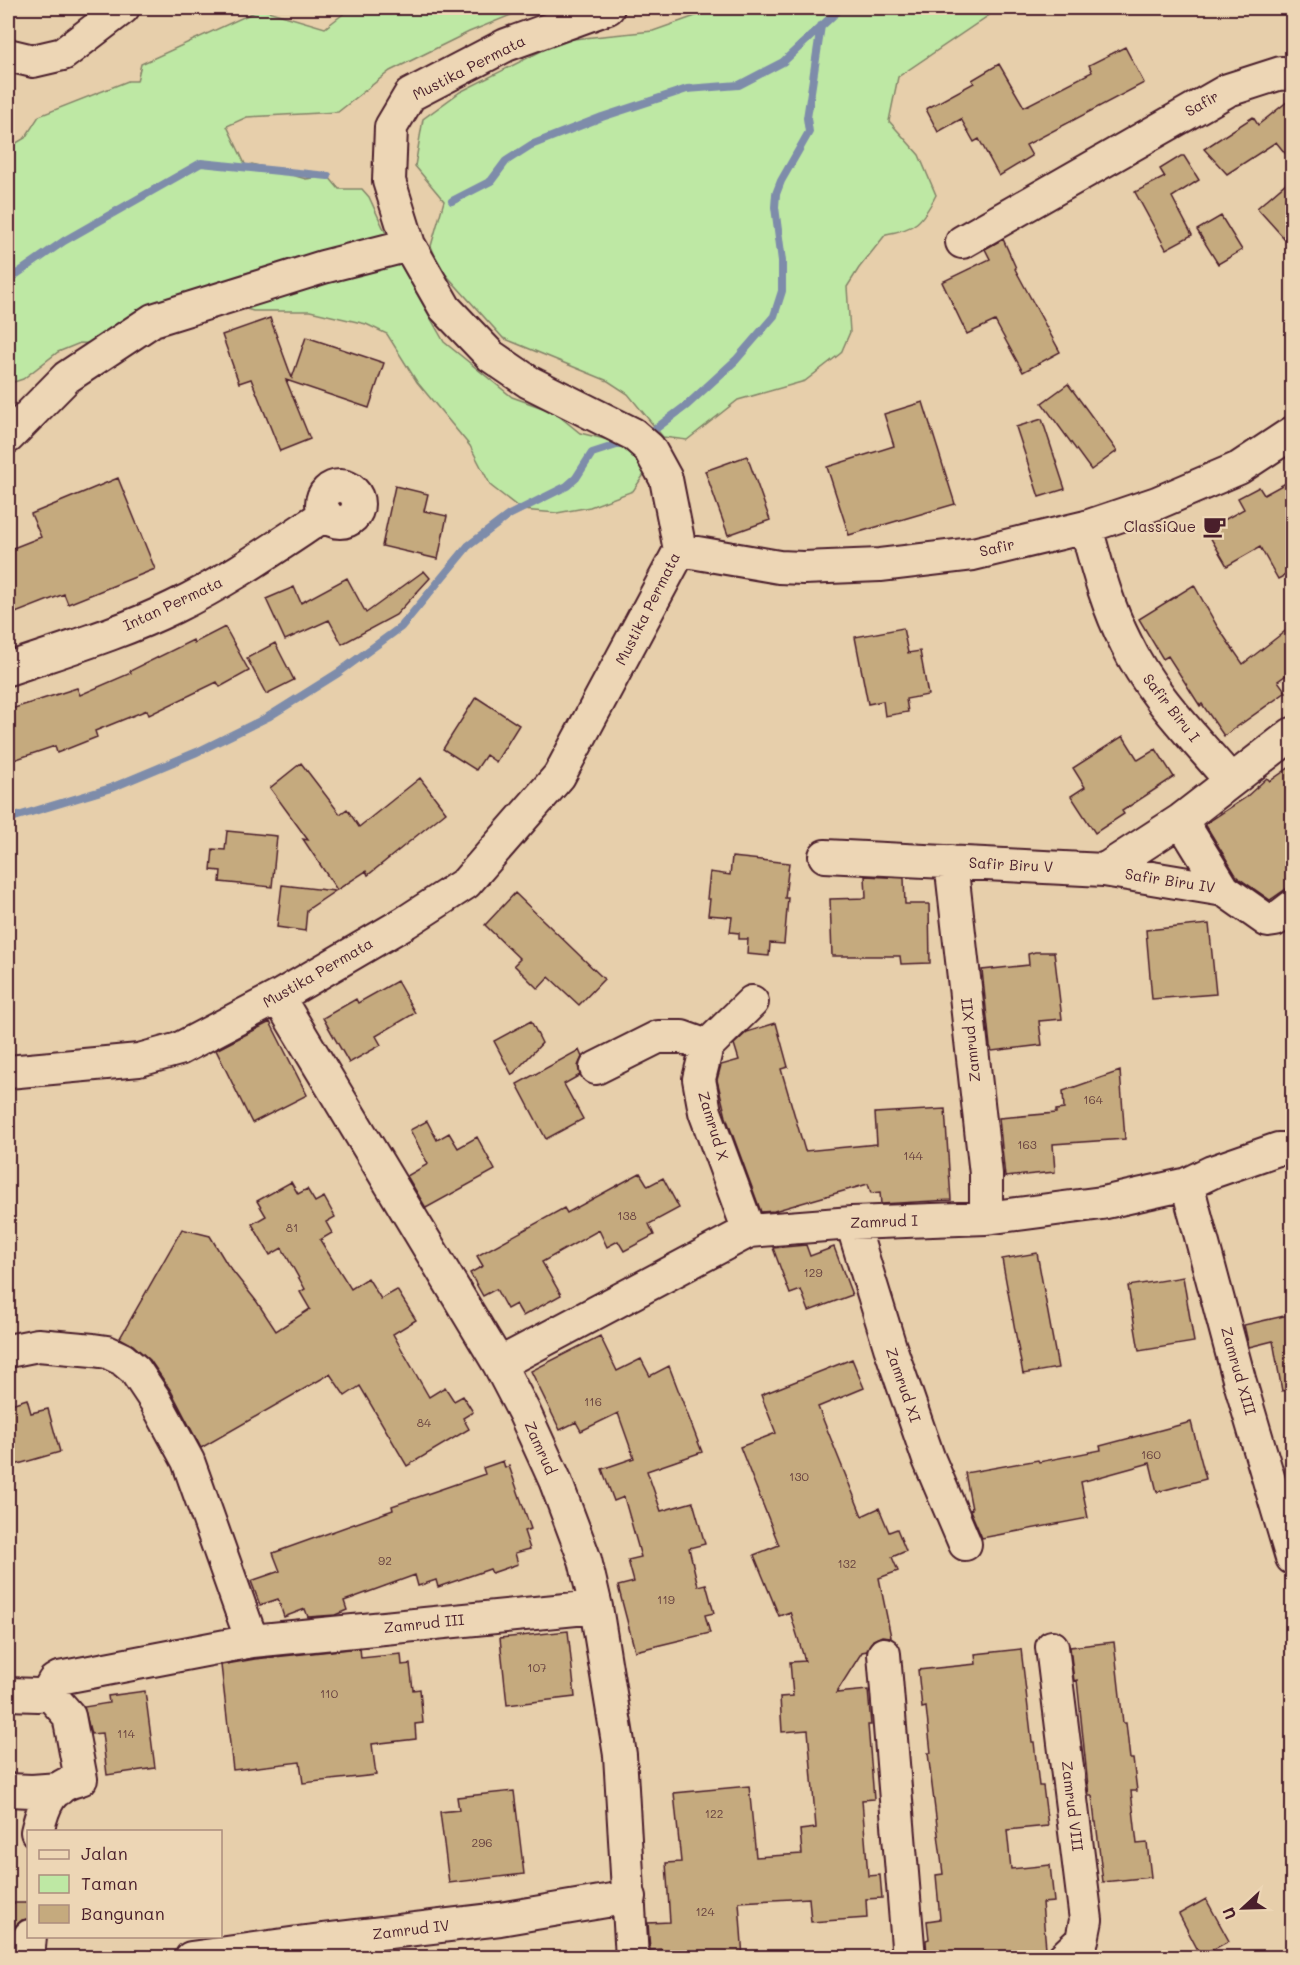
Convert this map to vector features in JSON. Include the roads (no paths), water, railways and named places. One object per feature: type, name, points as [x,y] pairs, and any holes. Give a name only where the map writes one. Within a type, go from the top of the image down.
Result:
[{"type":"street","points":[[8,56],[33,61],[63,54],[123,8]]},
{"type":"street","name":"Mustika Permata","points":[[8,1072],[140,1060],[168,1053],[278,997],[406,922],[466,882],[559,776],[680,550],[666,479],[649,448],[633,434],[529,382],[491,356],[445,308],[409,245],[389,181],[391,127],[411,94],[506,45],[608,8]]},
{"type":"street","name":"Safir","points":[[962,242],[1228,90],[1281,73],[1293,74]]},
{"type":"street","points":[[8,437],[67,377],[153,320],[324,267],[409,245]]},
{"type":"street","name":"Safir","points":[[680,550],[779,567],[880,565],[973,554],[1086,527],[1157,503],[1239,468],[1293,433]]},
{"type":"street","name":"Intan Permata","points":[[8,669],[142,621],[174,607],[224,581],[326,514]]},
{"type":"street","name":"Safir Biru I","points":[[1086,527],[1107,602],[1126,645],[1150,684],[1231,781]]},
{"type":"street","points":[[1104,870],[1181,820],[1293,734]]},
{"type":"street","points":[[1181,820],[1224,890]]},
{"type":"street","name":"Safir Biru V","points":[[825,856],[1104,870]]},
{"type":"street","name":"Zamrud XII","points":[[951,862],[986,1174],[986,1218]]},
{"type":"street","name":"Safir Biru IV","points":[[1104,870],[1224,890],[1268,921],[1275,920],[1293,908]]},
{"type":"street","name":"Zamrud","points":[[278,997],[499,1364],[555,1480],[585,1560],[596,1607],[620,1755],[632,1958]]},
{"type":"street","points":[[596,1068],[658,1037],[682,1036],[707,1046],[752,1002]]},
{"type":"street","name":"Zamrud X","points":[[707,1046],[699,1079],[705,1112],[749,1231]]},
{"type":"street","name":"Zamrud I","points":[[499,1364],[749,1231],[852,1223],[986,1218],[1102,1203],[1187,1184],[1212,1172],[1278,1149],[1293,1149]]},
{"type":"street","name":"Zamrud XIII","points":[[1187,1184],[1239,1379],[1292,1558]]},
{"type":"street","name":"Zamrud XI","points":[[852,1223],[890,1347],[928,1457],[965,1544]]},
{"type":"street","points":[[8,1351],[38,1345],[107,1352],[122,1359],[135,1370],[155,1400],[188,1461],[252,1641]]},
{"type":"street","name":"Zamrud III","points":[[59,1789],[66,1782],[81,1779],[69,1716],[48,1692],[59,1678],[252,1641],[596,1607]]},
{"type":"street","name":"Zamrud VIII","points":[[1052,1647],[1086,1920],[1082,1940],[1063,1958]]},
{"type":"street","points":[[884,1654],[909,1958]]},
{"type":"street","points":[[8,1694],[38,1695]]},
{"type":"street","points":[[8,1790],[59,1789]]},
{"type":"street","points":[[38,1830],[45,1801],[59,1789]]},
{"type":"street","name":"Zamrud IV","points":[[191,1958],[305,1950],[630,1898]]},
{"type":"street","points":[[28,1958],[30,1938]]},
{"type":"waterway","points":[[452,201],[491,181],[506,161],[531,145],[602,117],[687,89],[739,85],[783,62],[841,8]]},
{"type":"waterway","points":[[646,436],[687,405],[736,360],[774,316],[782,291],[782,261],[775,207],[776,194],[809,132],[807,118],[821,26]]},
{"type":"waterway","points":[[8,280],[64,241],[201,163],[328,176]]},
{"type":"waterway","points":[[8,819],[111,788],[197,752],[268,717],[338,673],[401,627],[468,546],[509,515],[567,486],[576,478],[592,453],[629,441]]},
{"type":"place","name":"ClassiQue","points":[[1214,527]]}]
